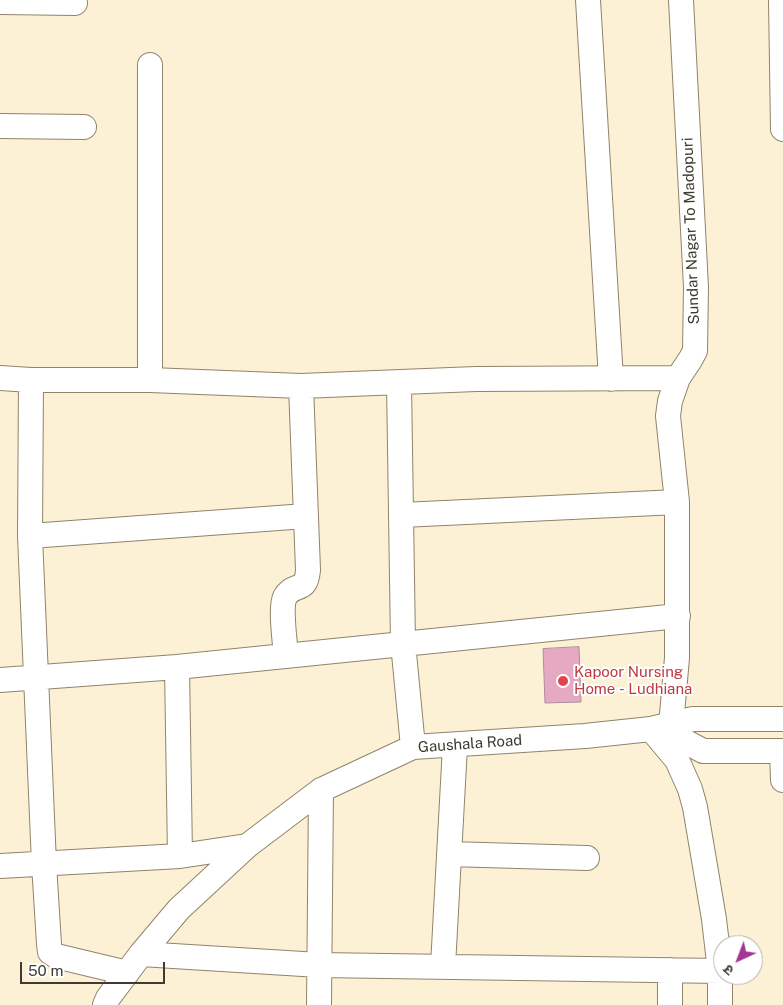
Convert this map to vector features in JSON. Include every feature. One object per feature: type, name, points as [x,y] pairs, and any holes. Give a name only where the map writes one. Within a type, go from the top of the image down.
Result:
[{"type":"street","points":[[588,0],[611,379]]},
{"type":"street","name":"Sundar Nagar To Madopuri","points":[[669,725],[676,684],[678,616],[677,502],[668,416],[678,378],[695,352],[696,287],[681,0]]},
{"type":"street","points":[[781,0],[783,130]]},
{"type":"street","points":[[0,2],[75,3]]},
{"type":"street","points":[[150,65],[150,380]]},
{"type":"street","points":[[0,126],[84,127]]},
{"type":"street","points":[[0,378],[30,380],[150,380],[301,386],[476,379],[678,378]]},
{"type":"street","points":[[30,380],[30,536],[49,944],[52,955],[127,973]]},
{"type":"street","points":[[400,383],[403,643],[413,747]]},
{"type":"street","points":[[286,655],[284,600],[291,590],[301,586],[307,580],[301,386]]},
{"type":"street","points":[[402,515],[677,502]]},
{"type":"street","points":[[30,536],[306,516]]},
{"type":"street","points":[[0,680],[177,666],[678,616]]},
{"type":"street","points":[[177,666],[180,856]]},
{"type":"street","name":"Gaushala Road","points":[[105,1005],[141,954],[179,909],[247,846],[321,790],[413,747],[455,746],[669,725],[783,719]]},
{"type":"street","points":[[669,725],[703,751],[782,751],[783,780]]},
{"type":"street","points":[[669,725],[677,760],[690,789],[695,808],[716,935]]},
{"type":"street","points":[[443,966],[455,746]]},
{"type":"street","points":[[319,1005],[321,790]]},
{"type":"street","points":[[0,866],[180,856],[247,846]]},
{"type":"street","points":[[449,854],[587,858]]},
{"type":"street","points":[[141,954],[319,965],[713,971]]},
{"type":"street","points":[[670,970],[670,1005]]},
{"type":"street","points":[[720,985],[720,1005]]},
{"type":"building","points":[[579,647],[581,702],[545,703],[543,649]]},
{"type":"place","name":"Kapoor Nursing Home - Ludhiana","points":[[563,681]]}]
